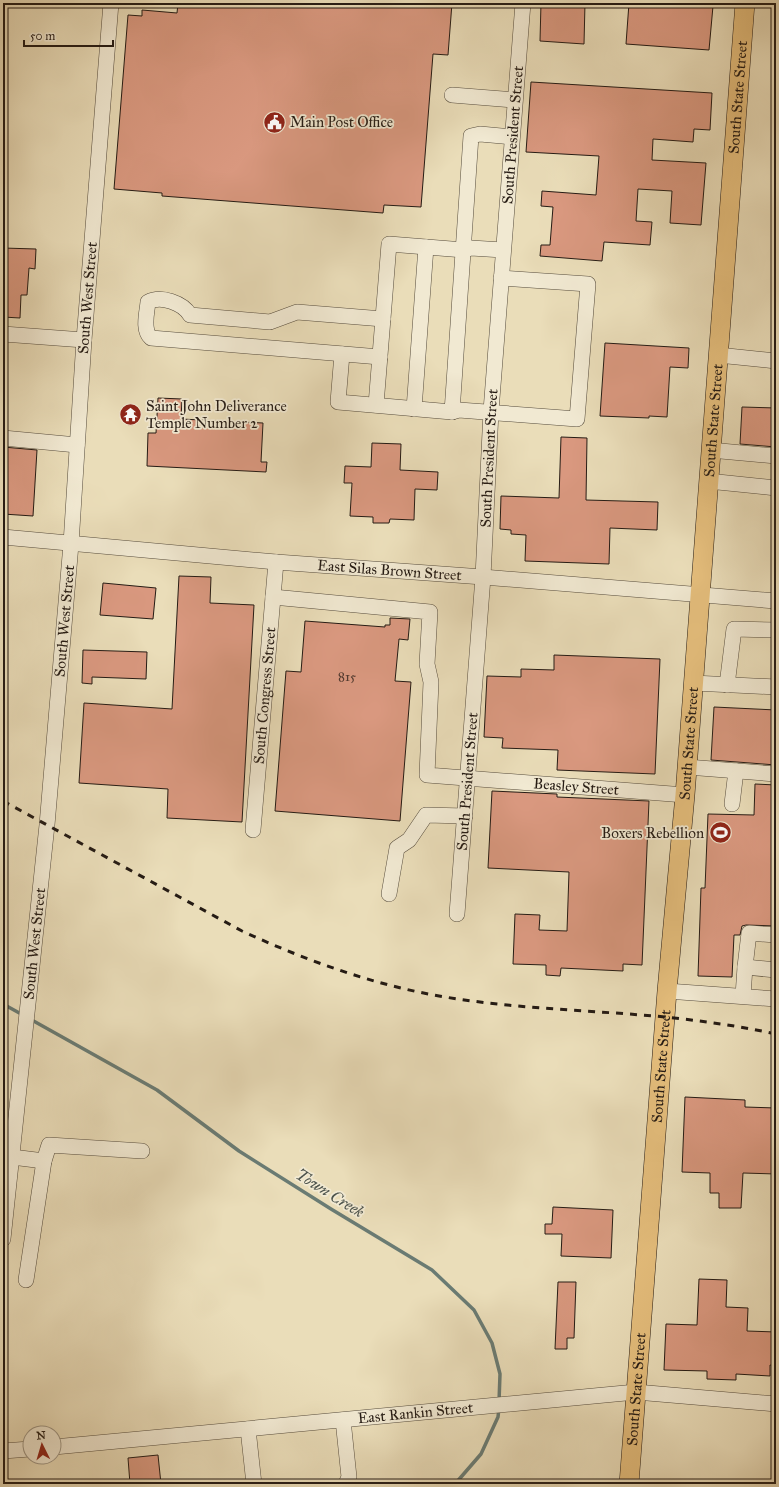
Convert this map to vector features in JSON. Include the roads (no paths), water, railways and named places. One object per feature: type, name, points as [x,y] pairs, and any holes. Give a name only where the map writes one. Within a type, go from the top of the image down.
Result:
[{"type":"main road","name":"South State Street","points":[[629,1484],[667,991],[685,795],[745,3]]},
{"type":"street","name":"South West Street","points":[[3,1239],[47,825],[71,544],[84,340],[111,3]]},
{"type":"street","name":"South President Street","points":[[457,914],[482,577],[491,415],[523,3]]},
{"type":"street","points":[[452,95],[515,100]]},
{"type":"street","points":[[452,412],[471,140],[480,134],[512,141]]},
{"type":"street","points":[[376,405],[389,244],[464,250],[471,248],[503,253]]},
{"type":"street","points":[[414,408],[426,247]]},
{"type":"street","points":[[342,354],[338,402],[452,412],[459,410],[491,415],[577,419],[588,284],[501,278]]},
{"type":"street","points":[[380,357],[151,338],[146,331],[148,302],[154,299],[166,300],[186,308],[190,315],[270,322],[297,312],[383,319]]},
{"type":"street","points":[[3,334],[84,340]]},
{"type":"street","points":[[718,355],[776,361]]},
{"type":"street","points":[[3,438],[77,444]]},
{"type":"street","points":[[710,450],[776,456]]},
{"type":"street","points":[[708,481],[776,488]]},
{"type":"street","name":"East Silas Brown Street","points":[[3,537],[276,562],[776,601]]},
{"type":"street","name":"South Congress Street","points":[[253,830],[276,562]]},
{"type":"street","name":"Beasley Street","points":[[273,598],[430,612],[427,664],[431,682],[426,775],[685,795]]},
{"type":"street","points":[[727,684],[734,629],[776,630]]},
{"type":"street","points":[[693,683],[776,687]]},
{"type":"street","points":[[687,767],[776,774]]},
{"type":"street","points":[[732,804],[736,771]]},
{"type":"street","points":[[389,894],[397,848],[409,840],[426,815],[465,816]]},
{"type":"street","points":[[743,996],[749,933],[776,935]]},
{"type":"street","points":[[745,967],[776,970]]},
{"type":"street","points":[[667,991],[776,999]]},
{"type":"street","points":[[26,1280],[44,1161],[49,1145],[142,1151]]},
{"type":"street","points":[[12,1157],[44,1161]]},
{"type":"street","name":"East Rankin Street","points":[[62,1446],[636,1392],[776,1404]]},
{"type":"street","points":[[343,1420],[349,1477],[346,1484]]},
{"type":"street","points":[[248,1429],[254,1484]]},
{"type":"street","points":[[3,1452],[22,1450]]},
{"type":"waterway","name":"Town Creek","points":[[3,1004],[23,1015]]},
{"type":"waterway","name":"Town Creek","points":[[30,1019],[157,1090],[239,1151],[432,1270],[474,1310],[492,1343],[500,1374],[499,1402]]},
{"type":"waterway","name":"Town Creek","points":[[455,1484],[481,1454],[498,1417],[499,1408]]},
{"type":"railway","points":[[3,801],[242,931],[290,952],[363,978],[439,996],[495,1004],[665,1017],[721,1024],[776,1034]]},
{"type":"place","name":"Main Post Office","points":[[274,122]]},
{"type":"place","name":"Saint John Deliverance Temple Number 2","points":[[131,415]]},
{"type":"place","name":"Boxers Rebellion","points":[[720,833]]}]
